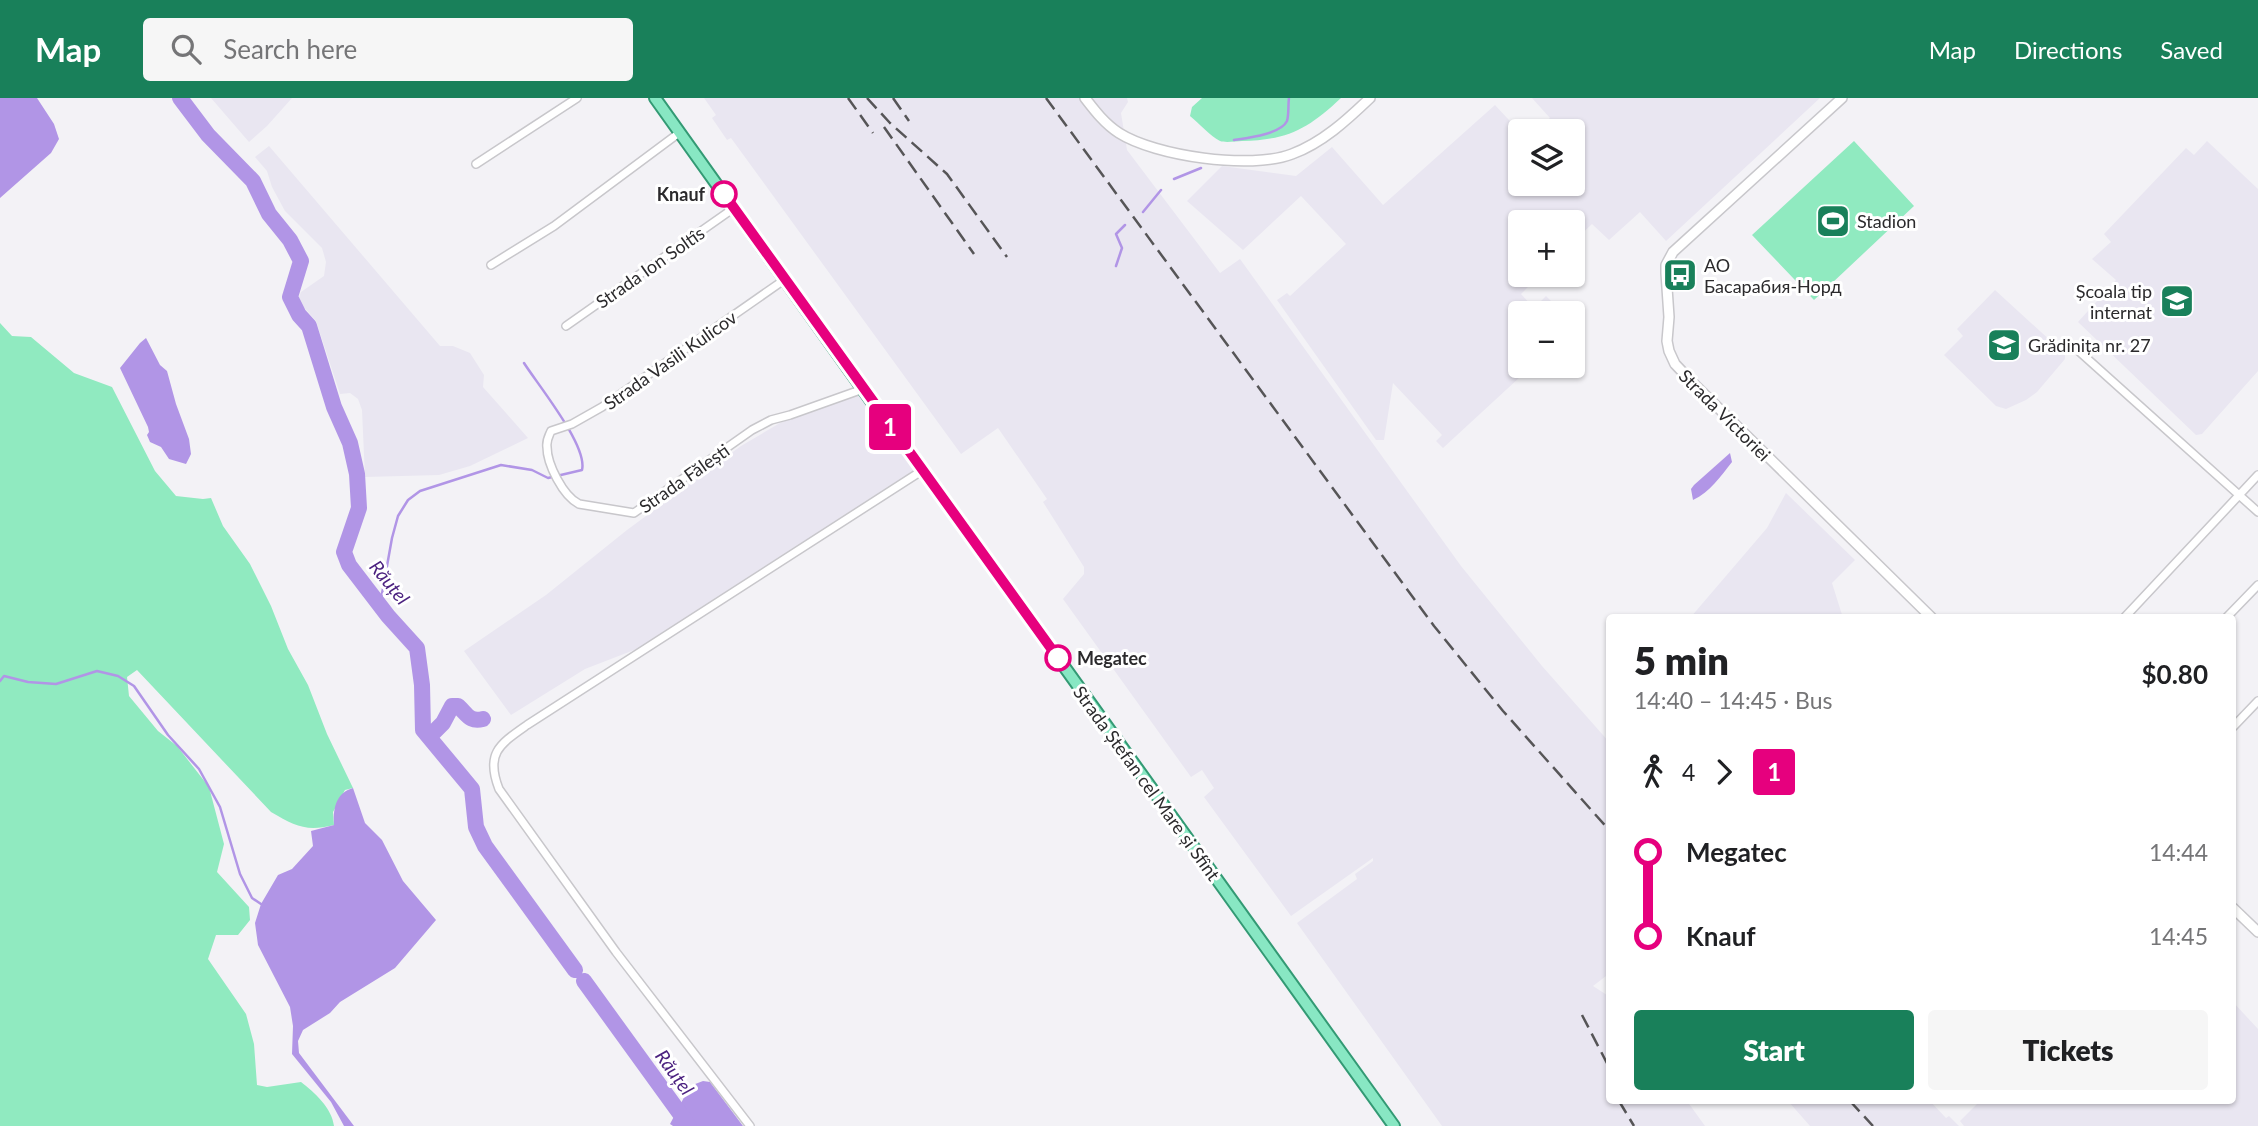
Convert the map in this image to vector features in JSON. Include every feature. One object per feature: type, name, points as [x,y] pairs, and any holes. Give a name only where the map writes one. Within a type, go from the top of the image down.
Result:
[{"type":"main road","name":"Strada Ștefan cel Mare și Sfînt","points":[[656,98],[784,280],[1394,1126]]},
{"type":"street","points":[[476,164],[577,98]]},
{"type":"street","points":[[1085,98],[1109,126],[1150,148],[1197,156],[1254,161],[1281,158],[1305,148],[1337,127],[1370,98]]},
{"type":"street","name":"Strada Victoriei","points":[[1842,98],[1673,252],[1666,265],[1670,317],[1667,328],[1669,351],[1675,364],[1694,384],[1928,614]]},
{"type":"street","points":[[491,265],[554,226],[679,133]]},
{"type":"street","name":"Strada Ion Soltîs","points":[[566,326],[734,208]]},
{"type":"street","name":"Strada Vasili Kulicov","points":[[551,430],[572,424],[602,407],[784,280]]},
{"type":"street","points":[[2071,345],[2258,512]]},
{"type":"street","name":"Strada Fălești","points":[[551,430],[546,442],[549,459],[573,501],[634,513],[752,430],[771,420],[863,388]]},
{"type":"street","points":[[750,1126],[616,952],[499,789],[492,762],[496,751],[527,725],[923,470]]},
{"type":"street","points":[[2128,614],[2258,475]]},
{"type":"street","points":[[2230,614],[2258,585]]},
{"type":"street","points":[[2236,724],[2258,701]]},
{"type":"street","points":[[2236,911],[2258,932]]},
{"type":"shaded area","points":[[0,98],[37,98],[54,124],[59,139],[51,153],[0,198]]},
{"type":"shaded area","points":[[211,98],[292,98],[249,142]]},
{"type":"shaded area","points":[[704,98],[1127,98],[1128,102],[1121,113],[1127,150],[1220,273],[1240,259],[1461,566],[1542,666],[1606,738],[1606,976],[1593,986],[1606,994],[1606,1104],[1689,1104],[1705,1126],[1442,1126],[1297,923],[1357,879],[1355,874],[1373,861],[1373,858],[1291,916],[1204,797],[1214,788],[1202,770],[1191,777],[1063,599],[1084,574],[1084,567],[1043,502],[1047,499],[998,428],[961,454],[731,138],[727,140],[712,118],[716,115]]},
{"type":"shaded area","points":[[1532,98],[1820,98],[1666,241],[1640,212],[1609,240],[1592,224],[1585,231],[1585,210],[1508,210],[1508,287],[1528,287],[1521,294],[1528,301],[1508,301],[1508,378],[1519,378],[1443,448],[1436,441],[1442,435],[1393,383],[1384,440],[1376,440],[1277,300],[1287,293],[1290,296],[1346,244],[1301,196],[1243,250],[1187,201],[1222,166],[1296,176],[1332,147],[1383,205],[1495,105],[1508,119],[1508,196],[1585,196],[1585,119],[1550,118]]},
{"type":"shaded area","name":"Școala tip internat","points":[[2207,141],[2258,189],[2258,371],[2202,434],[2196,435],[2078,322],[2116,280],[2092,259],[2111,242],[2104,234],[2186,148],[2194,155]]},
{"type":"shaded area","points":[[269,146],[440,346],[453,346],[470,353],[484,375],[483,387],[528,438],[470,466],[439,475],[365,477],[362,410],[358,399],[350,393],[340,394],[316,321],[301,304],[299,297],[301,292],[324,276],[326,262],[322,248],[285,211],[267,171],[255,157]]},
{"type":"shaded area","name":"Grădinița nr. 27","points":[[1995,290],[2065,354],[2065,359],[2037,392],[2006,409],[1996,406],[1944,355],[1963,336],[1957,329]]},
{"type":"shaded area","points":[[146,338],[160,365],[167,371],[189,439],[191,454],[186,464],[169,459],[161,447],[150,442],[148,427],[120,368]]},
{"type":"shaded area","points":[[863,389],[923,470],[660,640],[585,669],[511,715],[464,651],[546,595],[627,530],[741,446],[780,423]]},
{"type":"shaded area","points":[[1730,453],[1732,462],[1724,473],[1710,488],[1693,500],[1691,489],[1694,485]]},
{"type":"shaded area","points":[[1786,493],[1855,560],[1832,583],[1842,614],[1693,614],[1767,528]]},
{"type":"shaded area","points":[[353,788],[365,823],[382,840],[403,881],[436,920],[395,968],[340,1002],[330,1013],[303,1030],[298,1041],[299,1053],[354,1126],[344,1126],[331,1102],[292,1054],[293,1026],[290,1007],[258,945],[255,923],[261,904],[278,875],[292,869],[313,846],[311,831],[334,825],[334,813],[339,797]]},
{"type":"shaded area","points":[[2236,1005],[2258,1029],[2258,1126],[1964,1126],[1960,1121],[1977,1104],[2236,1104]]},
{"type":"shaded area","points":[[703,1081],[710,1082],[743,1126],[670,1124],[690,1086]]},
{"type":"shaded area","points":[[1791,1104],[1933,1104],[1946,1118],[1949,1116],[1959,1126],[1810,1126]]},
{"type":"green space","points":[[1202,98],[1341,98],[1318,118],[1296,131],[1272,138],[1228,142],[1216,139],[1190,116],[1192,107]]},
{"type":"green space","name":"Stadion","points":[[1854,141],[1914,206],[1814,300],[1752,235]]},
{"type":"green space","points":[[0,323],[12,336],[31,337],[74,373],[112,387],[155,471],[176,496],[211,498],[223,526],[250,564],[271,606],[288,649],[308,685],[327,734],[353,788],[345,790],[333,812],[334,825],[308,828],[287,821],[271,812],[137,670],[127,677],[129,696],[158,731],[177,746],[209,787],[224,844],[217,872],[249,907],[250,920],[238,935],[216,935],[208,959],[246,1014],[254,1044],[257,1085],[267,1087],[301,1082],[326,1107],[334,1126],[0,1126]]},
{"type":"waterway","name":"Răuțel","points":[[180,98],[208,135],[253,181],[269,214],[290,240],[301,261],[290,297],[299,315],[309,326],[334,407],[350,443],[357,474],[359,508],[344,552],[349,565],[388,616],[417,648],[422,685],[423,730],[472,789],[476,827],[485,846],[575,970]]},
{"type":"waterway","points":[[1234,140],[1263,135],[1284,125],[1288,119],[1289,98]]},
{"type":"waterway","points":[[1174,179],[1201,168]]},
{"type":"waterway","points":[[1143,212],[1161,190]]},
{"type":"waterway","points":[[1116,266],[1122,248],[1116,234],[1125,225]]},
{"type":"waterway","points":[[380,605],[398,516],[408,500],[420,491],[501,465],[532,470],[548,478],[582,470],[582,459],[570,431],[524,363]]},
{"type":"waterway","points":[[0,681],[4,676],[28,682],[56,684],[97,671],[118,676],[134,686],[168,735],[199,769],[220,807],[240,874],[252,898],[261,904]]},
{"type":"waterway","points":[[429,737],[443,723],[452,706],[458,706],[472,719],[483,719]]},
{"type":"waterway","name":"Răuțel","points":[[584,981],[689,1126]]},
{"type":"railway","points":[[848,98],[873,133]]},
{"type":"railway","points":[[867,98],[890,123],[947,174],[1007,257]]},
{"type":"railway","points":[[893,98],[909,121]]},
{"type":"railway","points":[[1046,98],[1434,626],[1503,711],[1606,827]]},
{"type":"railway","points":[[884,127],[974,254]]},
{"type":"railway","points":[[1582,1015],[1606,1061]]},
{"type":"railway","points":[[1621,1104],[1634,1126]]},
{"type":"railway","points":[[1853,1104],[1873,1126]]},
{"type":"bus line","name":"1","points":[[724,194],[1058,658]]},
{"type":"place","name":"Knauf","points":[[724,194]]},
{"type":"place","name":"Stadion","points":[[1833,221]]},
{"type":"place","name":"АО Басарабия-Норд","points":[[1680,275]]},
{"type":"place","name":"Școala tip internat","points":[[2177,301]]},
{"type":"place","name":"Grădinița nr. 27","points":[[2004,345]]},
{"type":"place","name":"Megatec","points":[[1058,658]]}]
